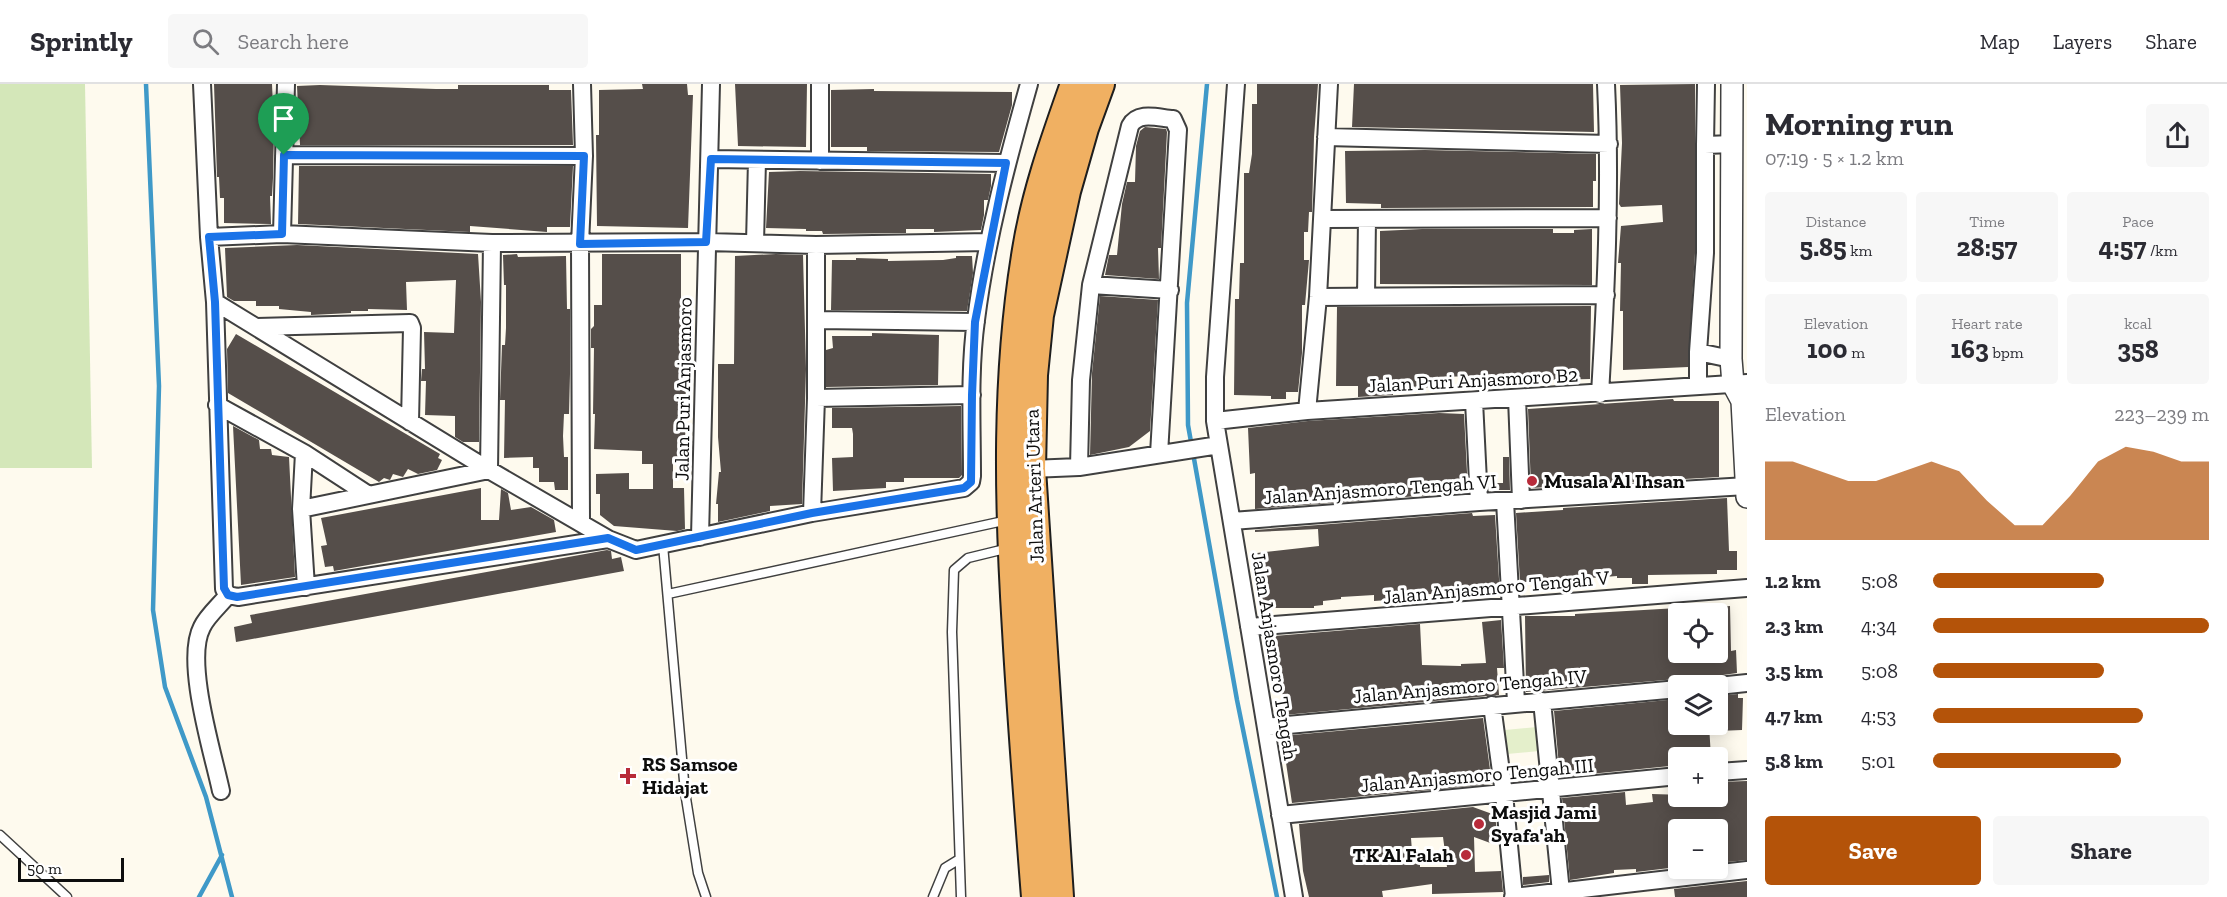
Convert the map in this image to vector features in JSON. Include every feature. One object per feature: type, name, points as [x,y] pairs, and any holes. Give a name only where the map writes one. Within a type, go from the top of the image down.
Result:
[{"type":"highway","name":"Jalan Arteri Utara","points":[[1036,897],[1012,548],[1010,453],[1013,357],[1027,248],[1039,193],[1075,84]]},
{"type":"highway","name":"Jalan Arteri Utara","points":[[1059,897],[1031,469],[1033,375],[1039,315],[1066,191],[1084,128],[1100,84]]},
{"type":"street","points":[[202,84],[209,237],[215,302],[224,588],[228,595],[237,597],[306,587],[608,538]]},
{"type":"street","points":[[282,234],[286,84]]},
{"type":"street","points":[[580,522],[580,244],[584,156],[582,84]]},
{"type":"street","name":"Jalan Puri Anjasmoro","points":[[700,537],[706,242],[711,159],[711,84]]},
{"type":"street","points":[[819,84],[820,161]]},
{"type":"street","points":[[215,302],[489,470],[608,538],[636,550],[812,513],[964,488],[971,482],[972,476],[975,322],[1006,163],[1029,84]]},
{"type":"street","name":"Jalan Anjasmoro Tengah","points":[[1236,84],[1215,377],[1213,446],[1232,521],[1294,897]]},
{"type":"street","points":[[1307,411],[1318,297],[1329,84]]},
{"type":"street","points":[[1600,394],[1608,218],[1609,144],[1606,84]]},
{"type":"street","points":[[1698,386],[1705,252],[1706,84]]},
{"type":"street","points":[[1732,84],[1731,359],[1742,389],[1747,498]]},
{"type":"street","points":[[1079,467],[1081,380],[1091,285],[1130,126],[1133,119],[1139,116],[1173,119],[1178,130],[1165,454]]},
{"type":"street","points":[[1326,137],[1609,144]]},
{"type":"street","points":[[1705,145],[1733,144]]},
{"type":"street","points":[[284,155],[584,156]]},
{"type":"street","points":[[711,159],[1006,163]]},
{"type":"street","points":[[755,243],[757,160]]},
{"type":"street","points":[[1322,219],[1608,218]]},
{"type":"street","points":[[1366,297],[1367,219]]},
{"type":"street","points":[[209,237],[282,234],[492,243],[580,244],[989,242]]},
{"type":"street","points":[[489,470],[492,243]]},
{"type":"street","points":[[812,513],[816,398],[816,244]]},
{"type":"street","points":[[1091,285],[1170,290]]},
{"type":"street","points":[[1318,297],[1606,295]]},
{"type":"street","points":[[817,320],[975,322]]},
{"type":"street","points":[[256,327],[410,323],[412,328],[410,422]]},
{"type":"street","points":[[1698,352],[1731,359]]},
{"type":"street","name":"Jalan Puri Anjasmoro B2","points":[[1215,421],[1307,411],[1698,386],[1742,389]]},
{"type":"street","points":[[816,398],[972,395]]},
{"type":"street","points":[[1516,702],[1511,607],[1517,398]]},
{"type":"street","points":[[1474,401],[1479,502]]},
{"type":"street","points":[[217,405],[304,453],[367,494]]},
{"type":"street","points":[[1031,469],[1079,467],[1213,446]]},
{"type":"street","points":[[304,453],[302,508],[306,587]]},
{"type":"street","points":[[302,508],[489,470]]},
{"type":"street","name":"Jalan Anjasmoro Tengah VI","points":[[1232,521],[1479,502],[1747,486]]},
{"type":"street","name":"Jalan Anjasmoro Tengah V","points":[[1249,627],[1747,588]]},
{"type":"street","points":[[221,791],[196,672],[196,650],[202,626],[228,595]]},
{"type":"street","points":[[1728,685],[1747,683]]},
{"type":"street","name":"Jalan Anjasmoro Tengah IV","points":[[1266,727],[1516,702],[1668,690]]},
{"type":"street","points":[[1542,701],[1560,892]]},
{"type":"street","points":[[1492,705],[1514,897],[1747,870]]},
{"type":"street","points":[[1728,771],[1747,770]]},
{"type":"street","name":"Jalan Anjasmoro Tengah III","points":[[1280,814],[1668,777]]},
{"type":"lane","points":[[668,594],[1012,519]]},
{"type":"lane","points":[[663,545],[685,792],[698,873],[706,897]]},
{"type":"lane","points":[[961,897],[952,632],[954,570],[968,558],[1012,548]]},
{"type":"lane","points":[[0,835],[67,897]]},
{"type":"lane","points":[[933,897],[945,868],[958,860]]},
{"type":"green space","points":[[0,84],[85,84],[92,468],[0,468]]},
{"type":"green space","points":[[1537,727],[1539,751],[1507,754],[1505,730]]},
{"type":"building","points":[[214,84],[272,84],[274,129],[272,196],[270,196],[271,224],[224,223],[224,198],[220,198],[219,177],[217,177]]},
{"type":"building","points":[[642,84],[687,84],[688,95],[693,95],[688,228],[597,226],[596,135],[599,135],[599,90],[643,89]]},
{"type":"building","points":[[735,84],[807,84],[806,147],[738,146]]},
{"type":"building","points":[[1257,84],[1318,84],[1312,212],[1309,212],[1308,232],[1304,232],[1304,260],[1309,260],[1305,305],[1302,305],[1302,353],[1298,392],[1286,392],[1286,399],[1271,399],[1271,396],[1234,395],[1235,299],[1239,299],[1240,263],[1244,263],[1244,173],[1249,173],[1252,154],[1252,104],[1257,104]]},
{"type":"building","points":[[1354,84],[1593,84],[1594,132],[1352,127]]},
{"type":"building","points":[[1695,84],[1695,253],[1688,367],[1623,370],[1623,311],[1620,311],[1621,263],[1618,263],[1621,226],[1663,222],[1662,205],[1621,207],[1619,204],[1622,143],[1620,85]]},
{"type":"building","points":[[458,85],[549,85],[549,90],[571,90],[573,145],[300,145],[297,86],[458,89]]},
{"type":"building","points":[[874,89],[874,91],[1012,92],[1012,105],[999,152],[867,151],[867,147],[831,147],[831,90]]},
{"type":"building","points":[[1145,127],[1166,129],[1167,132],[1161,248],[1158,248],[1159,279],[1105,275],[1109,255],[1117,255],[1122,204],[1127,182],[1135,182],[1136,146],[1140,131]]},
{"type":"building","points":[[1425,150],[1596,154],[1593,207],[1381,208],[1381,204],[1346,203],[1345,151]]},
{"type":"building","points":[[299,166],[573,166],[570,227],[547,227],[547,232],[470,226],[470,232],[298,224]]},
{"type":"building","points":[[769,172],[991,174],[991,186],[988,200],[984,200],[981,230],[934,232],[934,229],[906,229],[906,233],[823,234],[822,231],[806,231],[806,229],[766,228]]},
{"type":"building","points":[[1553,229],[1553,233],[1574,233],[1574,230],[1592,229],[1592,285],[1380,284],[1380,231]]},
{"type":"building","points":[[297,245],[478,254],[481,302],[479,442],[463,442],[455,437],[455,416],[425,415],[426,381],[421,381],[422,369],[425,369],[424,332],[454,333],[456,280],[406,282],[407,310],[368,309],[368,311],[351,311],[351,313],[311,315],[311,312],[279,309],[279,306],[256,306],[256,301],[234,301],[227,297],[225,248]]},
{"type":"building","points":[[517,254],[518,257],[566,256],[567,309],[570,309],[570,374],[569,414],[564,414],[563,436],[564,457],[568,457],[568,490],[555,490],[554,482],[539,482],[539,468],[533,468],[533,457],[504,458],[505,400],[500,400],[502,345],[505,345],[506,328],[503,255]]},
{"type":"building","points":[[602,254],[681,254],[681,309],[691,309],[691,338],[689,362],[686,362],[685,463],[673,463],[673,488],[684,488],[685,529],[677,531],[614,526],[600,515],[600,494],[596,494],[596,474],[629,473],[629,489],[653,489],[653,464],[642,464],[642,451],[594,449],[594,348],[591,348],[591,329],[594,326],[594,305],[602,305]]},
{"type":"building","points":[[803,255],[806,369],[802,504],[770,506],[770,511],[718,522],[718,504],[716,504],[719,472],[721,472],[718,437],[718,364],[734,364],[735,256]]},
{"type":"building","points":[[956,256],[972,256],[973,273],[967,311],[831,310],[832,260],[856,260],[856,258],[888,259],[888,261],[943,260],[956,258]]},
{"type":"building","points":[[1100,296],[1158,300],[1150,431],[1129,447],[1090,455],[1092,373]]},
{"type":"building","points":[[1591,306],[1590,379],[1516,381],[1516,384],[1496,384],[1496,388],[1474,389],[1474,376],[1439,377],[1439,387],[1393,389],[1393,395],[1358,397],[1358,386],[1336,386],[1337,307]]},
{"type":"building","points":[[872,333],[939,335],[938,385],[826,387],[826,350],[833,348],[832,336],[872,336]]},
{"type":"building","points":[[236,334],[440,454],[438,458],[442,460],[437,470],[418,474],[408,469],[403,477],[393,474],[390,480],[384,478],[379,482],[228,393],[227,349]]},
{"type":"building","points":[[1673,399],[1674,401],[1719,401],[1719,477],[1531,488],[1528,409]]},
{"type":"building","points":[[961,406],[962,475],[959,478],[904,478],[904,482],[886,482],[886,488],[833,491],[832,458],[853,457],[853,434],[852,428],[832,428],[832,408]]},
{"type":"building","points":[[1439,413],[1464,414],[1468,492],[1255,509],[1255,473],[1250,474],[1248,428],[1308,421]]},
{"type":"building","points":[[233,426],[259,440],[260,449],[271,449],[272,455],[289,457],[295,577],[241,585]]},
{"type":"building","points":[[1503,457],[1509,457],[1510,490],[1495,490],[1495,483],[1503,483]]},
{"type":"building","points":[[481,488],[481,520],[499,520],[501,489],[508,493],[511,510],[531,507],[554,520],[556,532],[334,571],[333,566],[325,567],[321,546],[327,545],[321,518]]},
{"type":"building","points":[[1727,498],[1729,551],[1737,551],[1737,570],[1717,570],[1717,574],[1648,575],[1648,584],[1632,584],[1632,578],[1617,578],[1617,576],[1578,579],[1578,583],[1554,583],[1554,579],[1531,579],[1531,582],[1520,582],[1516,513]]},
{"type":"building","points":[[1472,513],[1473,516],[1495,515],[1500,595],[1476,596],[1476,591],[1416,595],[1416,598],[1374,601],[1374,595],[1341,597],[1341,599],[1323,601],[1323,605],[1314,606],[1314,608],[1260,608],[1259,585],[1263,584],[1262,567],[1257,553],[1319,546],[1318,529],[1255,532],[1255,530]]},
{"type":"building","points":[[611,551],[612,559],[621,557],[624,571],[236,642],[234,627],[252,623],[250,615]]},
{"type":"building","points":[[1728,606],[1730,606],[1731,651],[1736,650],[1737,673],[1668,675],[1668,680],[1526,692],[1525,616],[1575,616],[1575,614],[1668,609],[1668,663],[1728,663]]},
{"type":"building","points":[[1501,620],[1504,668],[1497,668],[1499,695],[1284,715],[1282,691],[1277,692],[1273,667],[1278,666],[1274,636],[1420,624],[1422,665],[1461,666],[1461,664],[1486,663],[1482,622]]},
{"type":"building","points":[[1738,694],[1738,698],[1743,698],[1742,730],[1728,731],[1728,695]]},
{"type":"building","points":[[1668,700],[1668,735],[1710,735],[1710,747],[1668,747],[1668,766],[1560,777],[1554,711]]},
{"type":"building","points":[[1483,718],[1492,784],[1292,803],[1285,756],[1282,756],[1281,736]]},
{"type":"building","points":[[1747,781],[1747,860],[1728,862],[1728,819],[1668,819],[1668,868],[1636,872],[1636,869],[1614,870],[1614,873],[1570,880],[1562,798],[1625,792],[1626,805],[1653,802],[1652,794],[1668,794],[1668,807],[1728,807],[1728,782]]},
{"type":"building","points":[[1473,807],[1495,815],[1497,832],[1493,844],[1474,837],[1475,872],[1501,871],[1503,892],[1432,894],[1432,884],[1382,891],[1383,897],[1309,897],[1303,871],[1299,824]],"holes":[[[1443,837],[1447,867],[1420,867],[1420,863],[1413,864],[1411,838]]]},
{"type":"building","points":[[1549,875],[1549,882],[1523,885],[1523,877]]},
{"type":"building","points":[[1747,881],[1747,897],[1675,897],[1674,889]]},
{"type":"waterway","points":[[146,84],[159,386],[153,610],[165,687],[206,797],[232,897]]},
{"type":"waterway","points":[[1207,84],[1187,303],[1188,425],[1237,700],[1277,897]]},
{"type":"waterway","points":[[199,897],[222,855]]},
{"type":"place","name":"Musala Al Ihsan","points":[[1532,481]]},
{"type":"place","name":"RS Samsoe Hidajat","points":[[628,776]]},
{"type":"place","name":"Masjid Jami Syafa'ah","points":[[1479,824]]},
{"type":"place","name":"TK Al Falah","points":[[1466,855]]},
{"type":"route","points":[[284,155],[584,156],[580,244],[706,242],[711,159],[1006,163],[975,322],[971,482],[964,488],[812,513],[636,550],[608,538],[306,587],[237,597],[228,595],[224,588],[215,302],[209,237],[282,234],[284,155]]}]
